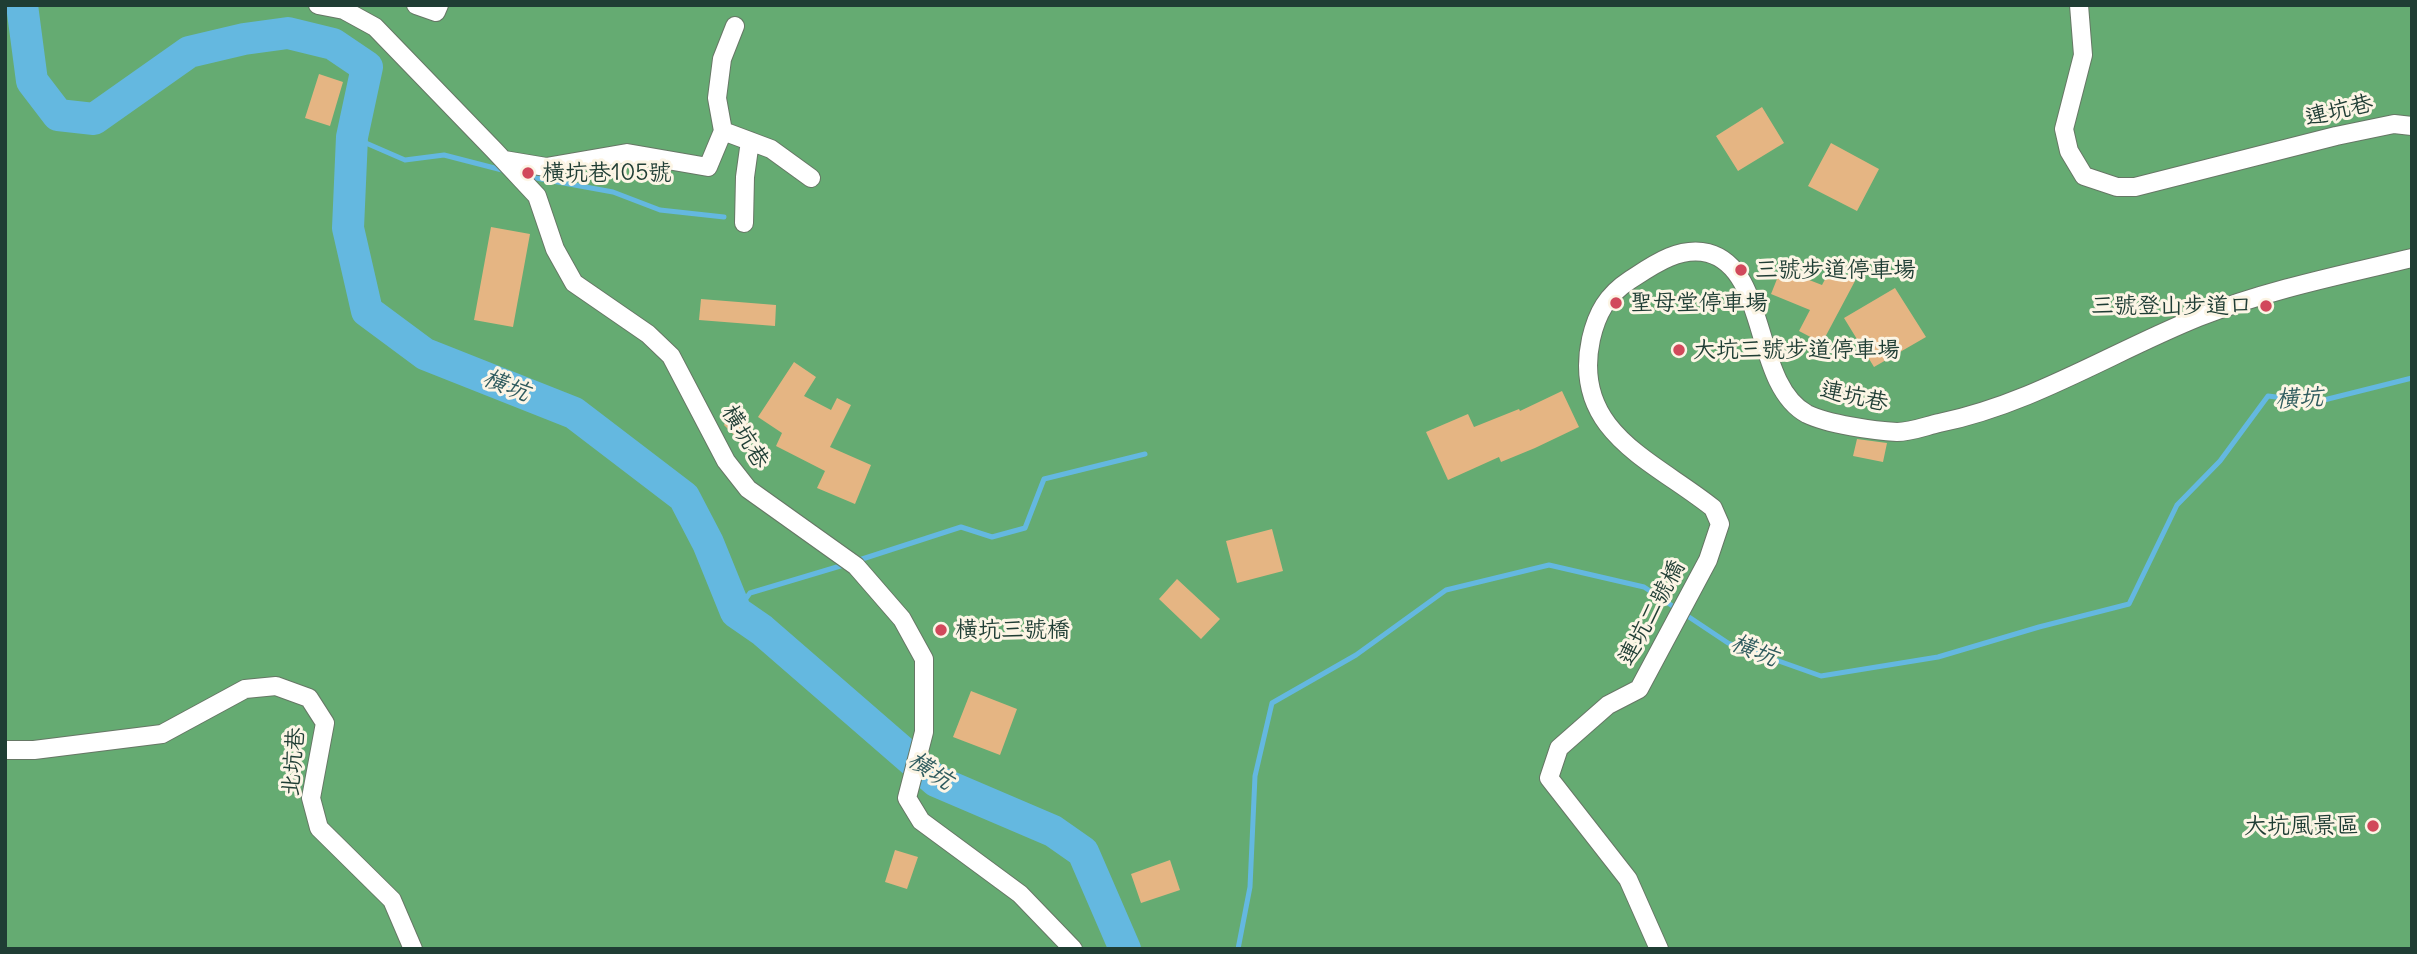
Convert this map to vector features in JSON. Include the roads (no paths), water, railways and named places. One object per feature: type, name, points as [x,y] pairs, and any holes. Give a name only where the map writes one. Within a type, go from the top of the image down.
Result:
[{"type":"street","name":"橫坑巷","points":[[318,5],[344,10],[375,27],[504,160],[537,196],[555,249],[574,283],[648,334],[671,356],[726,461],[748,489],[856,566],[902,620],[924,659],[924,732],[907,798],[920,821],[1020,894],[1073,949]]},
{"type":"street","points":[[415,5],[436,12],[439,5]]},
{"type":"street","name":"連坑巷","points":[[2080,5],[2083,55],[2064,129],[2069,150],[2084,176],[2117,187],[2136,187],[2336,136],[2394,124],[2412,126]]},
{"type":"street","points":[[504,160],[546,167],[626,153],[708,167],[723,131],[717,98],[722,59],[735,26]]},
{"type":"street","points":[[723,131],[772,149],[811,178]]},
{"type":"street","points":[[744,223],[745,177],[750,141]]},
{"type":"street","name":"連坑巷","points":[[1708,559],[1720,524],[1713,508],[1625,444],[1607,425],[1588,392],[1586,364],[1596,315],[1618,288],[1657,262],[1685,252],[1709,253],[1731,264],[1742,284],[1777,377],[1792,402],[1807,414],[1829,421],[1898,432],[1971,417],[2019,400],[2201,316],[2324,279],[2412,258]]},
{"type":"street","name":"連坑二號橋","points":[[1659,949],[1628,878],[1549,778],[1559,748],[1608,705],[1639,689],[1708,559]]},
{"type":"street","name":"北坑巷","points":[[5,750],[34,750],[162,734],[245,689],[276,686],[309,698],[325,723],[311,798],[319,828],[392,900],[413,949]]},
{"type":"waterway","name":"橫坑","points":[[22,5],[32,81],[58,115],[94,119],[189,52],[244,39],[288,33],[333,44],[367,67],[352,137],[348,228],[367,311],[425,354],[574,413],[684,497],[708,543],[736,612],[762,630],[936,781],[1053,831],[1083,852],[1125,949]]},
{"type":"waterway","points":[[352,137],[405,160],[444,155],[506,171]]},
{"type":"waterway","points":[[525,176],[613,192],[660,210],[724,217]]},
{"type":"waterway","name":"橫坑","points":[[1238,949],[1250,887],[1255,776],[1272,703],[1356,655],[1446,590],[1549,565],[1644,587],[1728,643],[1821,676],[1938,657],[2129,604],[2177,505],[2220,461],[2268,396],[2316,402],[2412,378]]},
{"type":"waterway","points":[[856,561],[961,527],[992,537],[1025,528],[1044,479],[1145,454]]},
{"type":"waterway","points":[[736,612],[750,593],[847,564]]},
{"type":"place","name":"橫坑巷105號","points":[[528,173]]},
{"type":"place","name":"三號步道停車場","points":[[1741,270]]},
{"type":"place","name":"聖母堂停車場","points":[[1616,303]]},
{"type":"place","name":"三號登山步道口","points":[[2266,306]]},
{"type":"place","name":"大坑三號步道停車場","points":[[1679,350]]},
{"type":"place","name":"橫坑三號橋","points":[[941,630]]},
{"type":"place","name":"大坑風景區","points":[[2373,826]]}]
